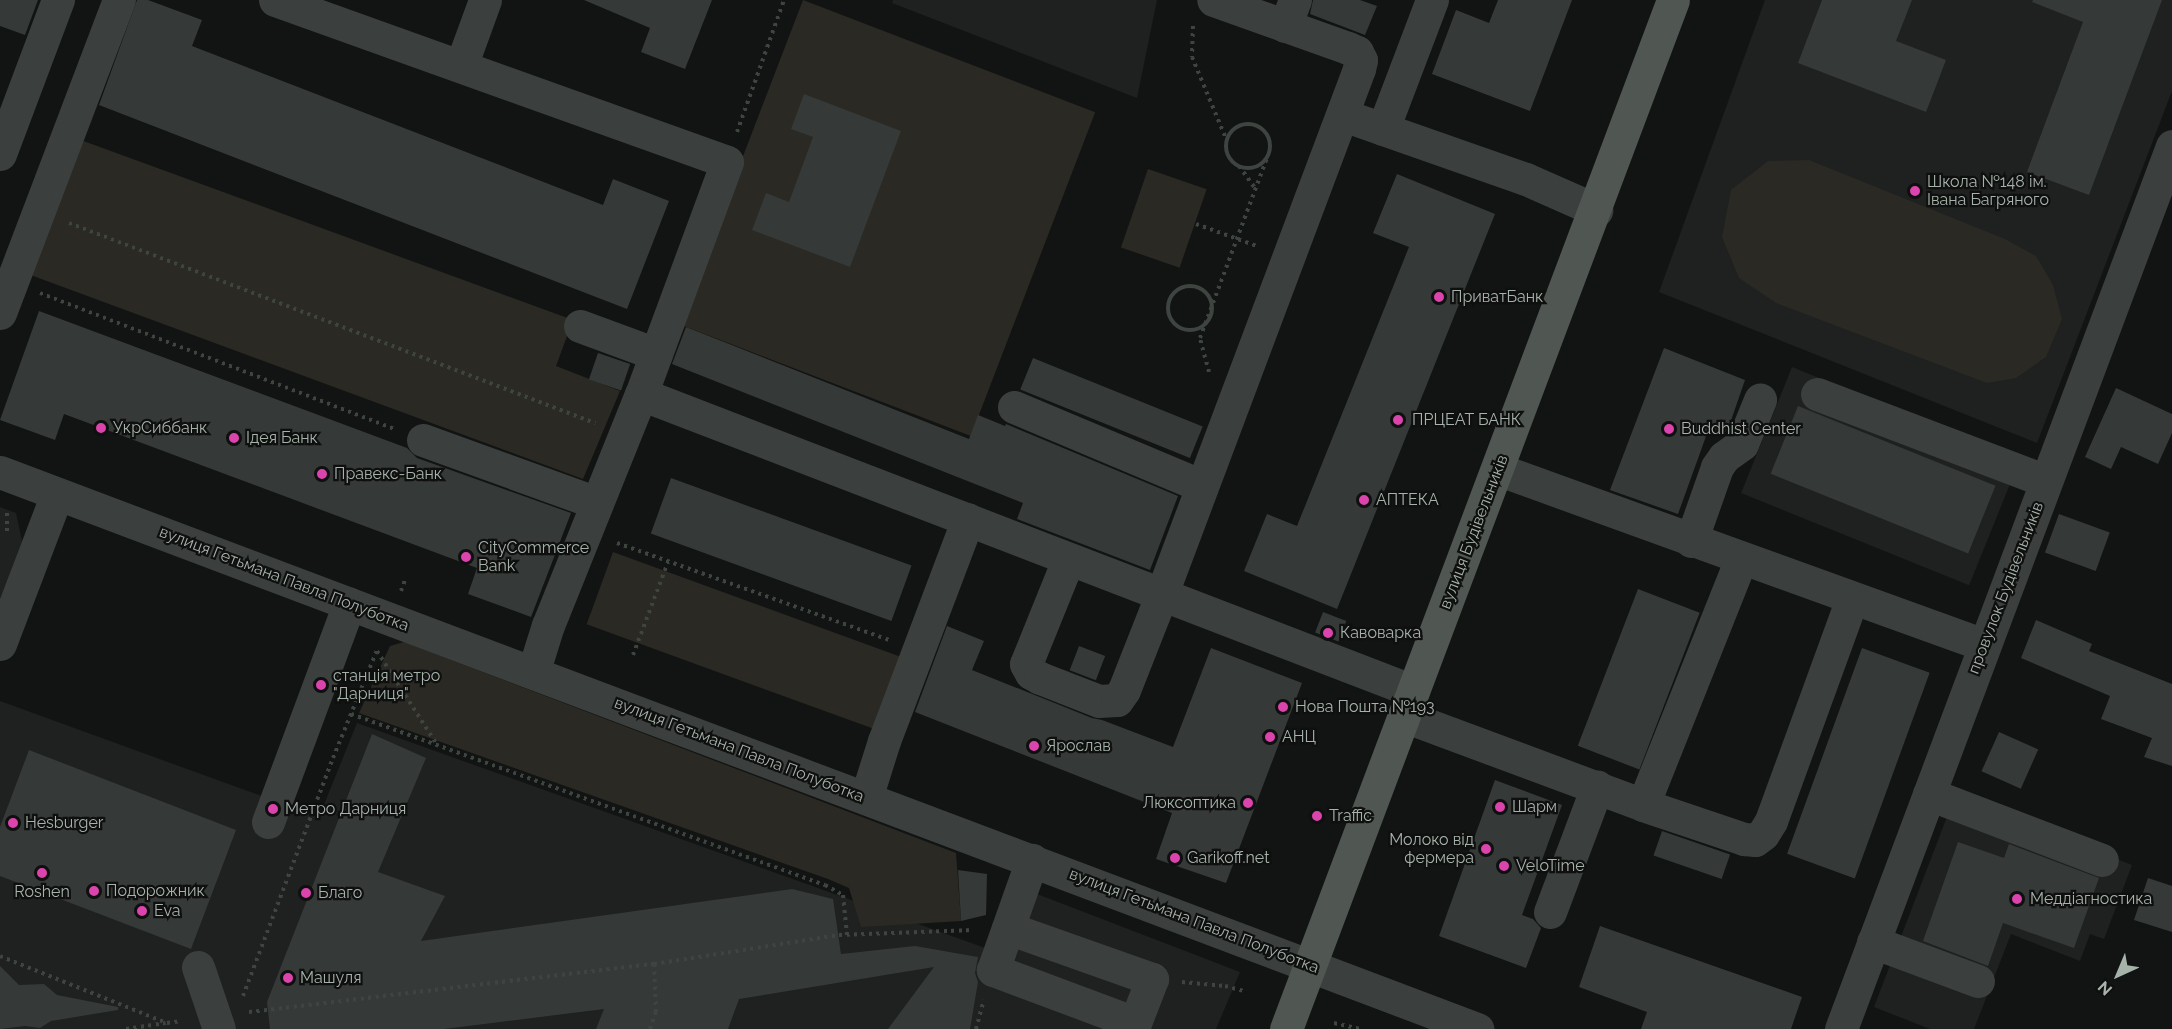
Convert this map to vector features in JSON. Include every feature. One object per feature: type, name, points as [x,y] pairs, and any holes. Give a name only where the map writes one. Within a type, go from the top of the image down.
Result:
[{"type":"main road","name":"вулиця Будівельників","points":[[1286,1029],[1596,210],[1673,0]]},
{"type":"street","points":[[0,154],[58,0]]},
{"type":"street","points":[[0,313],[119,0]]},
{"type":"street","points":[[275,0],[727,162],[641,394],[548,625],[533,673]]},
{"type":"street","points":[[461,66],[485,0]]},
{"type":"street","points":[[1383,129],[1432,0]]},
{"type":"street","points":[[1068,560],[1026,664],[1031,673],[1050,682],[1099,701],[1117,700],[1124,690],[1161,596],[1359,69],[1361,60],[1357,52],[1290,13],[1203,11]]},
{"type":"street","points":[[1343,116],[1526,179],[1596,210]]},
{"type":"street","name":"провулок Будівельників","points":[[1841,1029],[2172,146]]},
{"type":"street","points":[[580,326],[656,354]]},
{"type":"street","points":[[641,394],[968,519],[1161,596],[1597,787],[1744,839],[1755,840],[1763,834],[1771,821],[1852,598]]},
{"type":"street","points":[[1817,394],[2046,481]]},
{"type":"street","points":[[1691,541],[1720,462],[1742,444],[1760,400]]},
{"type":"street","points":[[1014,406],[1202,486]]},
{"type":"street","points":[[423,440],[591,517]]},
{"type":"street","points":[[1497,469],[1984,645]]},
{"type":"street","name":"вулиця Гетьмана Павла Полуботка","points":[[0,472],[1477,1029]]},
{"type":"street","points":[[0,644],[57,494]]},
{"type":"street","points":[[866,798],[918,650],[968,519]]},
{"type":"street","points":[[1644,805],[1741,559]]},
{"type":"street","points":[[268,822],[349,604]]},
{"type":"street","points":[[1550,912],[1597,787]]},
{"type":"street","points":[[1929,794],[2102,860]]},
{"type":"street","points":[[1008,928],[1152,979],[1136,1023],[993,970],[1008,928],[1032,861]]},
{"type":"street","points":[[1873,942],[1978,981]]},
{"type":"street","points":[[198,967],[224,1020]]},
{"type":"path","points":[[727,162],[784,0]]},
{"type":"path","points":[[1203,11],[1192,57],[1227,141],[1229,156],[1256,189]]},
{"type":"path","points":[[1211,379],[1200,338],[1210,317],[1268,155],[1268,135],[1256,126],[1242,125],[1235,129],[1227,141]]},
{"type":"path","points":[[1239,166],[1252,168],[1264,161],[1268,155]]},
{"type":"path","points":[[59,219],[603,426]]},
{"type":"path","points":[[1196,224],[1289,258]]},
{"type":"path","points":[[13,283],[423,440]]},
{"type":"path","points":[[1183,287],[1198,288],[1209,297],[1212,310],[1210,317],[1200,327],[1181,327],[1175,324],[1168,311],[1171,296],[1183,287]]},
{"type":"path","points":[[591,517],[668,562],[918,650]]},
{"type":"path","points":[[633,655],[668,562]]},
{"type":"path","points":[[224,1020],[405,580]]},
{"type":"path","points":[[377,651],[437,746]]},
{"type":"path","points":[[351,714],[825,885],[843,895],[847,935]]},
{"type":"path","points":[[126,1029],[167,1023],[224,1020],[654,964],[847,935],[1008,928]]},
{"type":"path","points":[[0,956],[167,1023]]},
{"type":"path","points":[[650,1029],[656,1012],[654,964]]},
{"type":"path","points":[[1152,979],[1225,986],[1244,991]]},
{"type":"path","points":[[1334,1023],[1360,1029]]},
{"type":"shaded area","points":[[803,0],[1095,112],[971,436],[679,324]]},
{"type":"shaded area","points":[[893,0],[1157,0],[1137,98],[892,3]]},
{"type":"shaded area","name":"Школа №148 ім. Івана Багряного","points":[[1765,0],[2172,0],[2172,91],[2037,443],[1659,292]]},
{"type":"shaded area","points":[[67,135],[573,320],[556,366],[620,391],[583,479],[17,270]]},
{"type":"shaded area","points":[[1809,160],[2005,239],[2036,256],[2053,285],[2062,319],[2046,357],[2016,378],[1987,383],[1776,303],[1739,278],[1722,237],[1731,190],[1768,161]]},
{"type":"shaded area","points":[[1148,169],[1207,189],[1180,268],[1121,247]]},
{"type":"shaded area","points":[[1792,367],[2020,459],[1969,585],[1741,493]]},
{"type":"shaded area","points":[[0,507],[16,513],[22,541],[0,603]]},
{"type":"shaded area","points":[[613,552],[903,658],[877,730],[587,624]]},
{"type":"shaded area","points":[[404,642],[956,853],[961,921],[861,927],[849,888],[828,879],[359,713],[390,646]]},
{"type":"shaded area","points":[[0,701],[319,817],[357,723],[1013,958],[1037,894],[1240,972],[1216,1029],[0,1029]]},
{"type":"shaded area","name":"Меддіагностика","points":[[1955,796],[2132,865],[2104,939],[2090,934],[2080,961],[2011,934],[1974,1029],[1930,1029],[1874,1007]]},
{"type":"building","points":[[0,0],[38,0],[25,35],[0,26]]},
{"type":"building","points":[[137,0],[148,0],[202,20],[192,46],[603,205],[613,179],[669,201],[627,309],[99,105]]},
{"type":"building","points":[[584,0],[712,0],[685,69],[641,52],[650,28]]},
{"type":"building","points":[[1313,0],[1360,0],[1377,6],[1365,35],[1310,14]]},
{"type":"building","points":[[1498,0],[1572,0],[1530,111],[1432,74],[1456,10],[1489,23]]},
{"type":"building","points":[[1822,0],[1912,0],[1896,41],[1946,60],[1926,112],[1798,63]]},
{"type":"building","points":[[2033,0],[2162,0],[2089,195],[2027,172],[2083,22],[2032,2]]},
{"type":"building","points":[[804,94],[901,131],[850,267],[752,230],[766,193],[789,202],[813,137],[791,129]]},
{"type":"building","points":[[1397,174],[1495,214],[1337,609],[1244,571],[1267,514],[1297,526],[1409,247],[1373,233]]},
{"type":"building","points":[[39,311],[407,448],[417,458],[571,513],[531,617],[468,594],[477,568],[64,414],[55,440],[0,420]]},
{"type":"building","points":[[686,327],[969,439],[978,415],[1005,426],[1006,424],[1178,496],[1150,570],[1017,519],[1023,503],[672,364]]},
{"type":"building","points":[[1664,348],[1745,380],[1727,432],[1709,428],[1678,514],[1610,490]]},
{"type":"building","points":[[598,353],[630,364],[621,391],[589,379]]},
{"type":"building","points":[[1033,358],[1203,427],[1190,458],[1020,390]]},
{"type":"building","points":[[2116,388],[2172,414],[2172,433],[2158,464],[2121,447],[2111,469],[2085,457]]},
{"type":"building","points":[[1798,406],[1995,486],[1968,553],[1771,474]]},
{"type":"building","points":[[671,478],[912,566],[891,621],[651,533]]},
{"type":"building","points":[[2059,514],[2110,532],[2096,571],[2045,553]]},
{"type":"building","points":[[1638,589],[1700,613],[1639,769],[1578,746]]},
{"type":"building","name":"Кавоварка","points":[[1323,612],[1346,621],[1338,641],[1315,633]]},
{"type":"building","points":[[2036,620],[2092,644],[2089,651],[2172,684],[2172,766],[2144,757],[2152,738],[2101,719],[2110,696],[2021,658]]},
{"type":"building","points":[[947,626],[984,641],[972,670],[1092,718],[1173,747],[1211,648],[1302,683],[1226,883],[1156,859],[1172,813],[915,712]]},
{"type":"building","points":[[1079,646],[1105,656],[1096,680],[1070,670]]},
{"type":"building","points":[[1862,648],[1930,673],[1855,878],[1787,854]]},
{"type":"building","points":[[1999,732],[2038,749],[2021,789],[1982,771]]},
{"type":"building","points":[[372,734],[426,758],[378,872],[445,896],[421,941],[792,889],[833,899],[841,954],[915,946],[978,957],[975,973],[978,982],[970,1029],[888,1029],[934,967],[739,999],[728,1029],[596,1029],[604,1009],[444,1029],[270,1029],[267,1002]]},
{"type":"building","points":[[29,750],[236,830],[191,949],[0,876],[0,827]]},
{"type":"building","points":[[1495,780],[1562,805],[1522,915],[1533,919],[1541,928],[1526,968],[1439,936]]},
{"type":"building","points":[[1662,831],[1730,854],[1722,879],[1654,856]]},
{"type":"building","points":[[1958,842],[2004,858],[2009,844],[2099,878],[2074,948],[2003,923],[1988,966],[1923,941]]},
{"type":"building","points":[[958,870],[987,874],[986,915],[961,921]]},
{"type":"building","points":[[2148,878],[2172,886],[2172,932],[2134,920]]},
{"type":"building","points":[[1600,926],[1802,997],[1791,1029],[1641,1029],[1647,1012],[1579,987]]},
{"type":"building","points":[[0,966],[19,985],[44,984],[57,995],[118,1007],[118,1010],[51,1021],[40,1028],[25,1026],[0,1029]]},
{"type":"place","name":"Школа №148 ім. Івана Багряного","points":[[1915,191]]},
{"type":"place","name":"ПриватБанк","points":[[1439,297]]},
{"type":"place","name":"ПРЦЕАТ БАНК","points":[[1398,420]]},
{"type":"place","name":"УкрСиббанк","points":[[101,428]]},
{"type":"place","name":"Buddhist Center","points":[[1669,429]]},
{"type":"place","name":"Ідея Банк","points":[[234,438]]},
{"type":"place","name":"Правекс-Банк","points":[[322,474]]},
{"type":"place","name":"АПТЕКА","points":[[1364,500]]},
{"type":"place","name":"CityCommerce Bank","points":[[466,557]]},
{"type":"place","name":"Кавоварка","points":[[1328,633]]},
{"type":"place","name":"станція метро \"Дарниця\"","points":[[321,685]]},
{"type":"place","name":"Нова Пошта №193","points":[[1283,707]]},
{"type":"place","name":"АНЦ","points":[[1270,737]]},
{"type":"place","name":"Ярослав","points":[[1034,746]]},
{"type":"place","name":"Люксоптика","points":[[1248,803]]},
{"type":"place","name":"Шарм","points":[[1500,807]]},
{"type":"place","name":"Метро Дарниця","points":[[273,809]]},
{"type":"place","name":"Traffic","points":[[1317,816]]},
{"type":"place","name":"Hesburger","points":[[13,823]]},
{"type":"place","name":"Молоко від фермера","points":[[1486,849]]},
{"type":"place","name":"Garikoff.net","points":[[1175,858]]},
{"type":"place","name":"VeloTime","points":[[1504,866]]},
{"type":"place","name":"Roshen","points":[[42,873]]},
{"type":"place","name":"Подорожник","points":[[94,891]]},
{"type":"place","name":"Благо","points":[[306,893]]},
{"type":"place","name":"Меддіагностика","points":[[2017,899]]},
{"type":"place","name":"Eva","points":[[142,911]]},
{"type":"place","name":"Машуля","points":[[288,978]]}]
